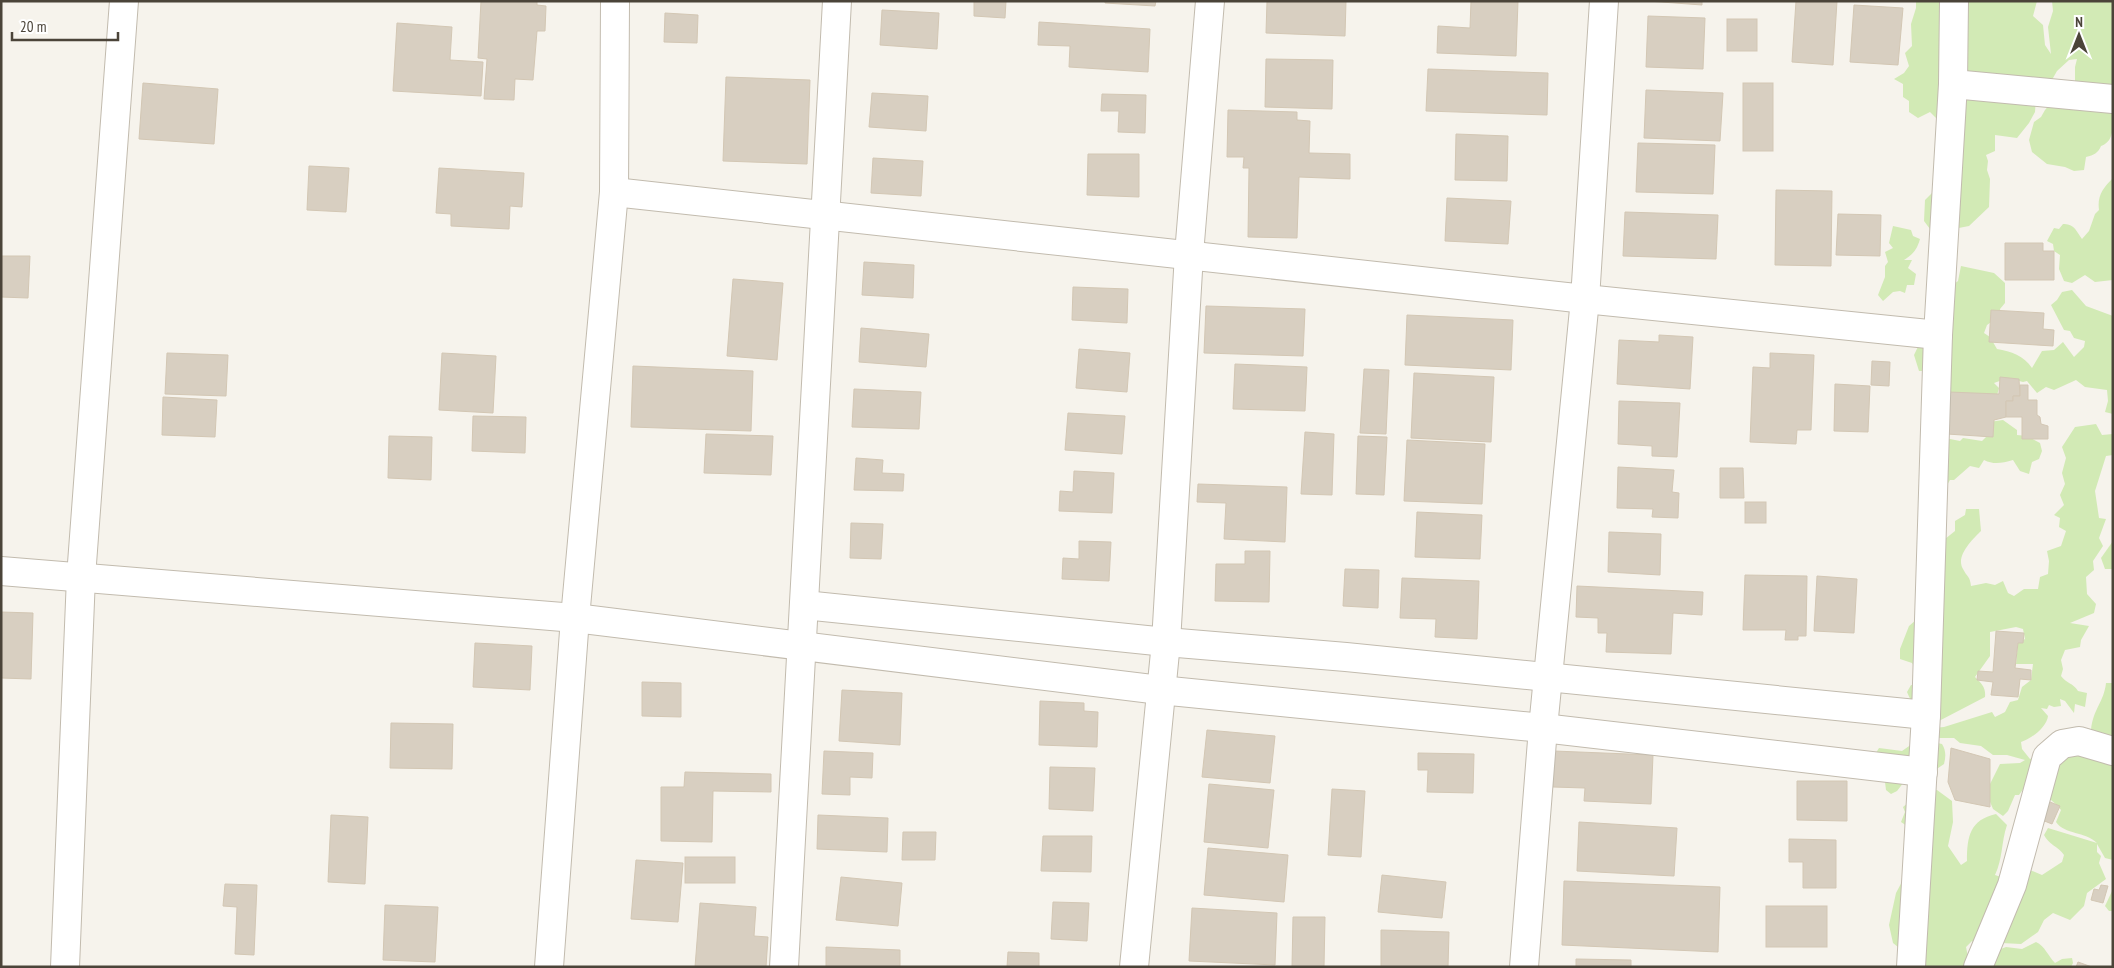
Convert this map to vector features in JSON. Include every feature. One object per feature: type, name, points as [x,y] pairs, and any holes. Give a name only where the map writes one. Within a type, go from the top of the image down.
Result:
[{"type":"street","points":[[66,967],[81,577],[124,1]]},
{"type":"street","points":[[549,967],[576,618],[614,192],[615,1]]},
{"type":"street","points":[[784,967],[837,1]]},
{"type":"street","points":[[1134,967],[1166,642],[1190,254],[1210,1]]},
{"type":"street","points":[[1524,967],[1542,728],[1585,299],[1604,1]]},
{"type":"street","points":[[1911,967],[1926,715],[1938,335],[1953,84],[1954,1]]},
{"type":"street","points":[[1953,84],[2113,98]]},
{"type":"street","points":[[614,192],[1585,299],[1938,335]]},
{"type":"street","points":[[1,571],[576,618],[1160,690],[1542,728],[1923,772]]},
{"type":"street","points":[[804,605],[1166,642],[1346,657],[1548,679],[1926,715]]},
{"type":"street","points":[[1978,967],[2012,885],[2047,757],[2062,744],[2079,741],[2113,751]]},
{"type":"green space","points":[[1916,1],[2037,1],[2033,16],[2043,25],[2045,45],[2051,54],[2048,27],[2053,11],[2052,1],[2113,1],[2113,89],[2109,109],[2113,113],[2112,133],[2108,141],[2097,152],[2086,157],[2084,170],[2074,171],[2065,167],[2047,164],[2032,152],[2029,140],[2034,122],[2041,117],[2056,97],[2075,87],[2077,59],[2069,60],[2057,71],[2049,85],[2036,98],[2035,112],[2017,138],[1995,135],[1995,151],[1986,155],[1990,179],[1989,207],[1969,226],[1933,233],[1924,221],[1925,200],[1937,188],[1957,153],[1964,151],[1961,143],[1930,112],[1918,118],[1909,112],[1909,101],[1903,97],[1903,84],[1894,79],[1904,73],[1909,66],[1905,53],[1912,46],[1911,24]]},
{"type":"green space","points":[[2113,178],[2113,280],[2095,282],[2085,275],[2072,283],[2064,281],[2059,269],[2060,255],[2054,251],[2053,244],[2047,241],[2054,228],[2059,229],[2063,224],[2073,226],[2082,239],[2089,231],[2095,214],[2099,210],[2099,200],[2106,185]]},
{"type":"green space","points":[[1893,226],[1911,230],[1913,236],[1920,239],[1918,246],[1904,260],[1912,260],[1908,268],[1916,274],[1914,285],[1907,285],[1905,293],[1900,291],[1893,292],[1883,301],[1878,295],[1885,277],[1885,266],[1888,262],[1885,252],[1893,248],[1889,243]]},
{"type":"green space","points":[[1961,266],[1994,273],[2005,283],[2005,303],[2000,309],[2001,315],[1987,325],[1984,333],[1990,337],[1997,349],[2017,355],[2032,368],[2042,351],[2054,350],[2063,342],[2074,357],[2084,347],[2085,341],[2074,338],[2070,331],[2064,330],[2051,305],[2062,292],[2072,290],[2086,306],[2113,316],[2113,414],[2105,412],[2108,401],[2107,390],[2085,387],[2076,380],[2054,390],[2046,387],[2037,393],[2027,381],[2023,382],[2008,378],[1994,383],[1999,388],[1996,399],[1955,402],[1932,371],[1919,371],[1914,355],[1945,291],[1958,281]]},
{"type":"green space","points":[[2003,420],[2017,430],[2017,435],[2027,436],[2040,443],[2042,451],[2039,459],[2032,462],[2029,474],[2020,471],[2013,460],[1991,463],[1984,460],[1979,468],[1970,466],[1954,480],[1950,480],[1946,487],[1945,438],[1960,441],[1963,438],[1982,441],[1987,436],[1989,422]]},
{"type":"green space","points":[[2096,424],[2102,435],[2113,434],[2113,455],[2106,456],[2095,491],[2099,518],[2106,519],[2099,538],[2103,546],[2093,561],[2094,570],[2086,577],[2087,594],[2096,604],[2094,613],[2070,623],[2089,626],[2081,640],[2080,647],[2065,650],[2061,660],[2063,669],[2061,676],[2078,691],[2087,693],[2085,707],[2075,704],[2074,713],[2065,701],[2060,699],[2061,706],[2054,707],[2049,705],[2047,709],[2041,708],[2048,716],[2045,724],[2034,735],[2021,742],[2022,749],[2030,759],[2063,746],[2113,751],[2113,860],[2105,858],[2097,844],[2097,852],[2101,856],[2099,863],[2106,879],[2087,893],[2084,906],[2070,920],[2053,913],[2044,920],[2038,932],[2021,944],[2001,943],[1981,950],[1972,941],[1966,947],[1970,967],[1903,967],[1903,951],[1893,943],[1889,925],[1896,893],[1905,876],[1907,826],[1901,822],[1905,812],[1903,807],[1920,793],[1937,790],[1952,801],[1953,822],[1948,846],[1961,865],[1967,861],[1969,837],[1975,825],[1980,820],[1996,814],[2007,825],[1995,875],[2007,879],[2018,865],[2042,875],[2062,862],[2064,855],[2044,835],[2048,828],[2097,843],[2087,836],[2060,826],[2056,822],[2061,810],[2049,798],[2029,788],[2024,788],[2019,795],[2015,795],[2008,811],[2003,816],[1993,809],[1986,792],[2000,764],[2020,763],[2025,760],[2007,755],[1993,755],[1981,746],[1960,743],[1954,738],[1934,738],[1933,728],[1944,727],[1992,712],[1995,717],[2005,712],[2010,702],[2018,700],[2022,687],[2031,680],[2033,664],[2016,664],[2018,643],[2025,639],[2023,629],[2016,627],[1990,632],[1990,656],[1975,677],[1983,686],[1985,697],[1937,722],[1911,701],[1907,692],[1911,685],[1926,687],[1912,663],[1900,659],[1900,649],[1909,626],[1916,620],[1945,539],[1955,531],[1955,521],[1965,515],[1966,509],[1979,509],[1981,531],[1966,548],[1961,559],[1961,564],[1971,586],[1986,583],[1995,585],[2003,581],[2008,593],[2014,596],[2024,589],[2038,589],[2040,577],[2048,574],[2049,561],[2047,551],[2061,546],[2066,531],[2059,527],[2060,518],[2054,515],[2064,505],[2060,495],[2065,484],[2062,473],[2066,458],[2062,447],[2075,427]]},
{"type":"green space","points":[[2113,541],[2113,569],[2105,569],[2101,558]]},
{"type":"green space","points":[[2106,683],[2113,683],[2113,742],[2091,730]]},
{"type":"green space","points":[[1933,742],[1943,746],[1945,754],[1944,764],[1928,775],[1907,778],[1897,791],[1891,794],[1886,790],[1885,782],[1874,756],[1879,748],[1902,751],[1912,744]]},
{"type":"green space","points":[[2113,889],[2113,911],[2109,911],[2105,906]]},
{"type":"green space","points":[[2036,942],[2055,963],[2062,959],[2072,958],[2073,963],[2071,967],[1986,967],[1993,952],[2006,947],[2022,949]]},
{"type":"building","points":[[481,1],[537,1],[537,5],[546,6],[545,31],[537,31],[533,80],[515,79],[514,100],[484,99],[487,59],[478,58]]},
{"type":"building","points":[[974,1],[1006,1],[1005,18],[974,16]]},
{"type":"building","points":[[1105,1],[1156,1],[1155,6],[1105,3]]},
{"type":"building","points":[[1267,1],[1346,1],[1345,36],[1266,33]]},
{"type":"building","points":[[1471,1],[1518,1],[1516,56],[1437,53],[1438,26],[1470,28]]},
{"type":"building","points":[[1648,1],[1702,1],[1702,5]]},
{"type":"building","points":[[1796,1],[1837,1],[1833,65],[1792,62]]},
{"type":"building","points":[[1854,5],[1903,8],[1898,65],[1850,62]]},
{"type":"building","points":[[882,10],[939,13],[937,49],[880,45]]},
{"type":"building","points":[[665,13],[698,15],[697,43],[664,42]]},
{"type":"building","points":[[1648,16],[1705,18],[1703,69],[1646,67]]},
{"type":"building","points":[[1727,19],[1757,19],[1757,51],[1727,51]]},
{"type":"building","points":[[1039,22],[1150,29],[1148,72],[1069,67],[1070,46],[1038,45]]},
{"type":"building","points":[[397,23],[452,27],[450,60],[483,62],[481,96],[393,91]]},
{"type":"building","points":[[1266,59],[1333,60],[1332,109],[1265,107]]},
{"type":"building","points":[[1428,69],[1548,73],[1547,115],[1426,111]]},
{"type":"building","points":[[726,77],[810,80],[807,164],[723,161]]},
{"type":"building","points":[[143,83],[218,89],[214,144],[139,139]]},
{"type":"building","points":[[1743,83],[1773,83],[1773,151],[1743,151]]},
{"type":"building","points":[[1646,90],[1723,93],[1720,141],[1644,138]]},
{"type":"building","points":[[872,93],[928,96],[926,131],[869,127]]},
{"type":"building","points":[[1102,94],[1146,95],[1145,133],[1118,132],[1119,111],[1101,111]]},
{"type":"building","points":[[1228,110],[1297,112],[1297,120],[1310,121],[1309,153],[1350,154],[1350,179],[1299,177],[1297,238],[1248,237],[1249,168],[1243,168],[1244,157],[1227,157]]},
{"type":"building","points":[[1456,134],[1508,136],[1507,181],[1455,180]]},
{"type":"building","points":[[1638,143],[1715,145],[1713,194],[1636,192]]},
{"type":"building","points":[[1088,154],[1139,154],[1139,197],[1087,195]]},
{"type":"building","points":[[873,158],[923,161],[921,196],[871,193]]},
{"type":"building","points":[[309,166],[349,168],[346,212],[307,210]]},
{"type":"building","points":[[439,168],[524,173],[522,207],[510,206],[509,229],[451,226],[451,214],[436,213]]},
{"type":"building","points":[[1776,190],[1832,191],[1831,266],[1775,265]]},
{"type":"building","points":[[1447,198],[1511,201],[1508,244],[1445,241]]},
{"type":"building","points":[[1625,212],[1718,215],[1716,259],[1623,256]]},
{"type":"building","points":[[1838,214],[1881,215],[1880,256],[1836,255]]},
{"type":"building","points":[[2005,243],[2043,243],[2043,251],[2054,251],[2054,280],[2005,280]]},
{"type":"building","points":[[1,256],[30,256],[28,298],[1,297]]},
{"type":"building","points":[[864,262],[914,265],[913,298],[862,295]]},
{"type":"building","points":[[733,279],[783,283],[777,360],[727,356]]},
{"type":"building","points":[[1073,287],[1128,289],[1127,323],[1072,320]]},
{"type":"building","points":[[1206,306],[1305,309],[1303,356],[1204,353]]},
{"type":"building","points":[[1991,310],[2044,313],[2043,329],[2054,330],[2053,346],[1989,342]]},
{"type":"building","points":[[1407,315],[1513,320],[1511,370],[1405,365]]},
{"type":"building","points":[[861,328],[929,334],[926,367],[859,362]]},
{"type":"building","points":[[1659,335],[1693,337],[1690,389],[1617,384],[1619,340],[1659,342]]},
{"type":"building","points":[[1079,349],[1130,353],[1127,392],[1076,388]]},
{"type":"building","points":[[167,353],[228,355],[226,396],[165,394]]},
{"type":"building","points":[[442,353],[496,356],[493,413],[439,410]]},
{"type":"building","points":[[1770,353],[1814,355],[1811,430],[1797,430],[1796,444],[1750,442],[1753,367],[1770,368]]},
{"type":"building","points":[[1872,361],[1890,362],[1889,386],[1871,385]]},
{"type":"building","points":[[1235,364],[1307,367],[1305,411],[1233,409]]},
{"type":"building","points":[[633,366],[753,371],[751,431],[631,427]]},
{"type":"building","points":[[1364,369],[1389,370],[1386,434],[1360,433]]},
{"type":"building","points":[[1414,373],[1494,377],[1491,442],[1411,438]]},
{"type":"building","points":[[2000,377],[2019,379],[2020,396],[2013,396],[2013,401],[2006,401],[2006,417],[1994,420],[1993,437],[1947,434],[1949,392],[1999,394]]},
{"type":"building","points":[[1835,384],[1870,386],[1868,432],[1834,431]]},
{"type":"building","points":[[2020,385],[2028,385],[2028,400],[2037,400],[2037,415],[2040,417],[2041,424],[2048,426],[2048,439],[2022,439],[2022,417],[2006,417],[2006,401],[2013,401],[2013,396],[2020,396]]},
{"type":"building","points":[[854,389],[921,392],[919,429],[852,427]]},
{"type":"building","points":[[163,397],[217,400],[215,437],[162,435]]},
{"type":"building","points":[[1619,401],[1680,403],[1677,457],[1652,456],[1652,446],[1618,444]]},
{"type":"building","points":[[1068,413],[1125,416],[1122,454],[1065,450]]},
{"type":"building","points":[[473,416],[526,417],[525,453],[472,451]]},
{"type":"building","points":[[1305,432],[1334,434],[1332,495],[1301,494]]},
{"type":"building","points":[[706,434],[773,436],[771,475],[704,473]]},
{"type":"building","points":[[389,436],[432,437],[431,480],[388,478]]},
{"type":"building","points":[[1358,436],[1387,437],[1384,495],[1356,494]]},
{"type":"building","points":[[1407,440],[1485,444],[1482,504],[1404,501]]},
{"type":"building","points":[[856,458],[883,460],[882,473],[904,474],[903,491],[854,490]]},
{"type":"building","points":[[1618,467],[1674,470],[1672,492],[1679,493],[1678,518],[1652,517],[1653,509],[1617,508]]},
{"type":"building","points":[[1720,468],[1743,468],[1744,498],[1720,498]]},
{"type":"building","points":[[1074,471],[1114,473],[1112,513],[1059,511],[1060,491],[1073,492]]},
{"type":"building","points":[[1198,484],[1287,487],[1285,542],[1224,539],[1226,503],[1197,502]]},
{"type":"building","points":[[1745,502],[1766,502],[1766,523],[1745,523]]},
{"type":"building","points":[[1417,512],[1482,515],[1480,559],[1415,557]]},
{"type":"building","points":[[851,523],[883,524],[881,559],[850,558]]},
{"type":"building","points":[[1609,532],[1661,534],[1660,575],[1608,572]]},
{"type":"building","points":[[1079,541],[1111,542],[1109,581],[1062,579],[1063,558],[1079,559]]},
{"type":"building","points":[[1245,551],[1270,551],[1269,602],[1215,601],[1216,564],[1245,564]]},
{"type":"building","points":[[1345,569],[1379,570],[1378,608],[1343,606]]},
{"type":"building","points":[[1745,575],[1807,576],[1806,636],[1798,636],[1798,640],[1785,640],[1786,630],[1743,630]]},
{"type":"building","points":[[1817,576],[1857,579],[1854,633],[1814,631]]},
{"type":"building","points":[[1402,578],[1479,581],[1477,639],[1435,637],[1436,619],[1400,618]]},
{"type":"building","points":[[1577,586],[1703,592],[1702,615],[1673,613],[1671,654],[1606,652],[1607,633],[1598,633],[1598,618],[1576,617]]},
{"type":"building","points":[[1,612],[33,613],[31,679],[1,678]]},
{"type":"building","points":[[1996,631],[2024,633],[2023,643],[2018,643],[2015,668],[2031,670],[2031,680],[2020,679],[2018,697],[1991,695],[1993,682],[1977,680],[1978,671],[1993,672]]},
{"type":"building","points":[[475,643],[532,646],[530,690],[473,687]]},
{"type":"building","points":[[642,682],[681,683],[681,717],[642,716]]},
{"type":"building","points":[[842,690],[902,693],[900,745],[839,741]]},
{"type":"building","points":[[1040,701],[1084,703],[1084,711],[1098,712],[1097,747],[1039,745]]},
{"type":"building","points":[[391,723],[453,724],[452,769],[390,768]]},
{"type":"building","points":[[1207,730],[1275,736],[1270,783],[1202,777]]},
{"type":"building","points":[[1951,748],[1990,759],[1990,807],[1955,800],[1948,782]]},
{"type":"building","points":[[824,751],[873,753],[872,778],[850,777],[850,795],[822,794]]},
{"type":"building","points":[[1554,751],[1653,755],[1651,804],[1584,801],[1585,788],[1553,787]]},
{"type":"building","points":[[1418,753],[1474,754],[1473,793],[1427,792],[1428,770],[1418,770]]},
{"type":"building","points":[[1050,767],[1095,768],[1093,811],[1049,809]]},
{"type":"building","points":[[685,772],[771,774],[771,792],[713,791],[712,842],[661,841],[661,787],[684,787]]},
{"type":"building","points":[[1797,781],[1847,781],[1847,821],[1797,820]]},
{"type":"building","points":[[1209,784],[1274,790],[1268,848],[1204,842]]},
{"type":"building","points":[[1332,789],[1365,791],[1361,857],[1328,855]]},
{"type":"building","points":[[2045,800],[2060,806],[2052,824],[2037,818]]},
{"type":"building","points":[[331,815],[368,817],[365,884],[328,882]]},
{"type":"building","points":[[818,815],[888,818],[887,852],[817,849]]},
{"type":"building","points":[[1579,822],[1677,828],[1674,876],[1577,871]]},
{"type":"building","points":[[903,832],[936,832],[935,860],[902,860]]},
{"type":"building","points":[[1043,836],[1092,836],[1091,872],[1041,871]]},
{"type":"building","points":[[1789,839],[1836,840],[1836,888],[1803,888],[1803,862],[1789,862]]},
{"type":"building","points":[[1208,848],[1288,855],[1284,902],[1204,895]]},
{"type":"building","points":[[685,857],[735,857],[735,883],[685,883]]},
{"type":"building","points":[[636,860],[683,863],[678,922],[631,919]]},
{"type":"building","points":[[1382,875],[1446,882],[1442,918],[1378,912]]},
{"type":"building","points":[[841,877],[902,883],[898,926],[836,920]]},
{"type":"building","points":[[1564,881],[1720,887],[1718,952],[1562,945]]},
{"type":"building","points":[[225,884],[257,885],[254,955],[235,954],[237,907],[223,906]]},
{"type":"building","points":[[2101,885],[2108,886],[2103,903],[2091,900],[2094,889],[2099,890]]},
{"type":"building","points":[[1053,902],[1089,903],[1087,941],[1051,939]]},
{"type":"building","points":[[700,903],[756,907],[754,936],[768,937],[766,967],[695,967]]},
{"type":"building","points":[[385,905],[438,907],[435,962],[383,960]]},
{"type":"building","points":[[1766,906],[1827,906],[1827,947],[1766,947]]},
{"type":"building","points":[[1192,908],[1277,913],[1275,965],[1189,961]]},
{"type":"building","points":[[1293,917],[1325,917],[1324,967],[1292,967]]},
{"type":"building","points":[[1381,930],[1449,932],[1448,967],[1381,967]]},
{"type":"building","points":[[826,947],[900,950],[900,967],[826,967]]},
{"type":"building","points":[[1008,952],[1039,953],[1039,967],[1007,967]]},
{"type":"building","points":[[1576,959],[1631,960],[1631,967],[1576,967]]},
{"type":"building","points":[[2078,962],[2092,967],[2076,967]]}]
